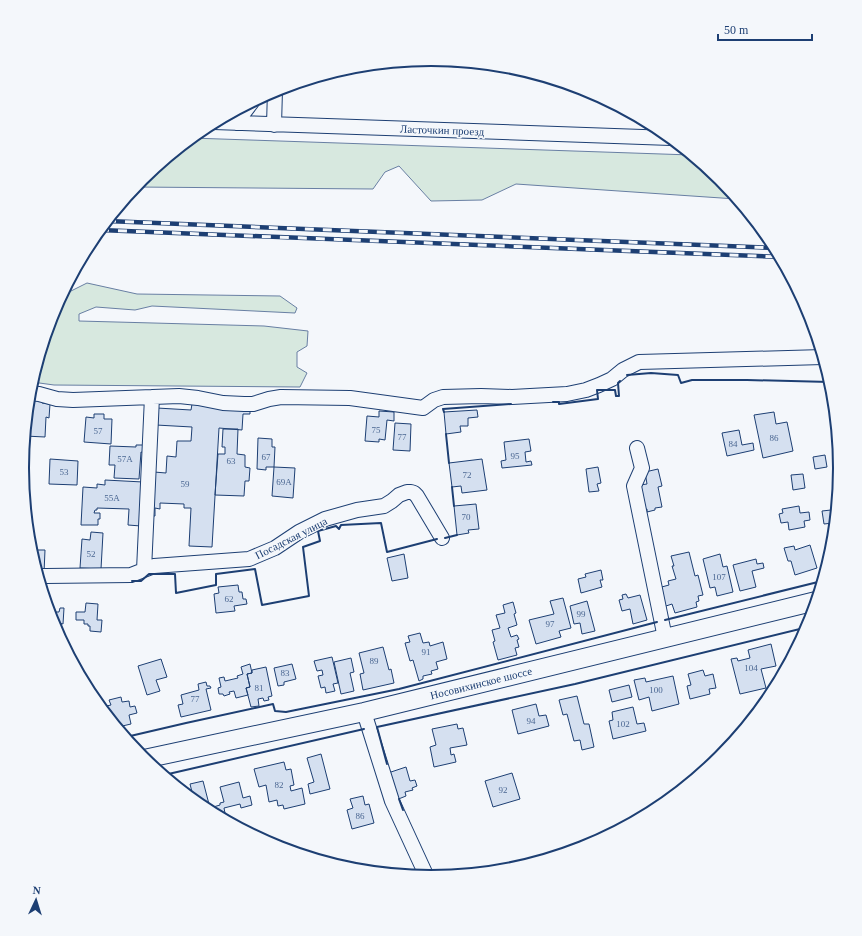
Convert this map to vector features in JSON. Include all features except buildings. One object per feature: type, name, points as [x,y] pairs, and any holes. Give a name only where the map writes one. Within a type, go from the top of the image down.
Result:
[{"type":"main road","name":"Носовихинское шоссе","points":[[152,757],[364,712],[810,603]]},
{"type":"street","points":[[274,125],[276,98]]},
{"type":"street","points":[[236,123],[245,112]]},
{"type":"street","name":"Ласточкин проезд","points":[[226,123],[659,138]]},
{"type":"street","points":[[36,394],[57,399],[73,400],[179,396],[223,403],[244,404],[253,404],[281,397],[350,398],[423,408],[434,400],[443,397],[537,396],[566,394],[586,390],[612,379],[623,370],[639,362],[817,356]]},
{"type":"street","points":[[144,570],[152,397]]},
{"type":"street","points":[[637,448],[642,468],[634,486],[665,638]]},
{"type":"street","name":"Посадская улица","points":[[44,576],[131,575],[154,566],[249,560],[275,548],[299,532],[325,520],[357,510],[384,506],[399,495],[407,492],[414,493],[417,496],[442,538]]},
{"type":"street","points":[[364,712],[392,801],[424,870]]},
{"type":"shaded area","points":[[202,138],[683,155],[729,199],[516,184],[482,200],[431,201],[399,166],[385,172],[373,189],[144,187],[186,149]]},
{"type":"shaded area","points":[[87,283],[137,294],[280,296],[297,308],[295,313],[152,306],[135,310],[96,307],[79,314],[79,321],[264,326],[308,331],[307,346],[297,352],[297,367],[307,373],[300,387],[54,385],[39,383],[50,339],[69,292]]},
{"type":"railway","points":[[113,221],[767,248]]},
{"type":"railway","points":[[107,230],[772,257]]},
{"type":"wall","points":[[627,375],[651,373],[678,375],[681,383],[692,380],[823,382]]},
{"type":"wall","points":[[553,402],[559,402],[559,404],[598,399],[597,390],[615,390],[616,396],[619,396],[618,383],[620,381]]},
{"type":"wall","points":[[444,412],[443,409],[511,404]]},
{"type":"wall","points":[[446,434],[449,463]]},
{"type":"wall","points":[[452,487],[454,506]]},
{"type":"wall","points":[[132,581],[141,581],[149,574],[175,574],[176,593],[216,585],[216,574],[255,569],[262,605],[309,596],[303,547],[320,541],[318,531],[336,526],[339,529],[341,525],[381,523],[387,552],[437,539]]},
{"type":"wall","points":[[445,538],[457,535]]},
{"type":"wall","points":[[665,620],[816,582]]},
{"type":"wall","points":[[132,736],[273,704],[275,711],[286,712],[399,689],[657,622]]},
{"type":"wall","points":[[387,764],[377,727],[575,684],[799,629]]},
{"type":"wall","points":[[170,774],[364,729]]},
{"type":"wall","points":[[399,799],[403,810]]}]
